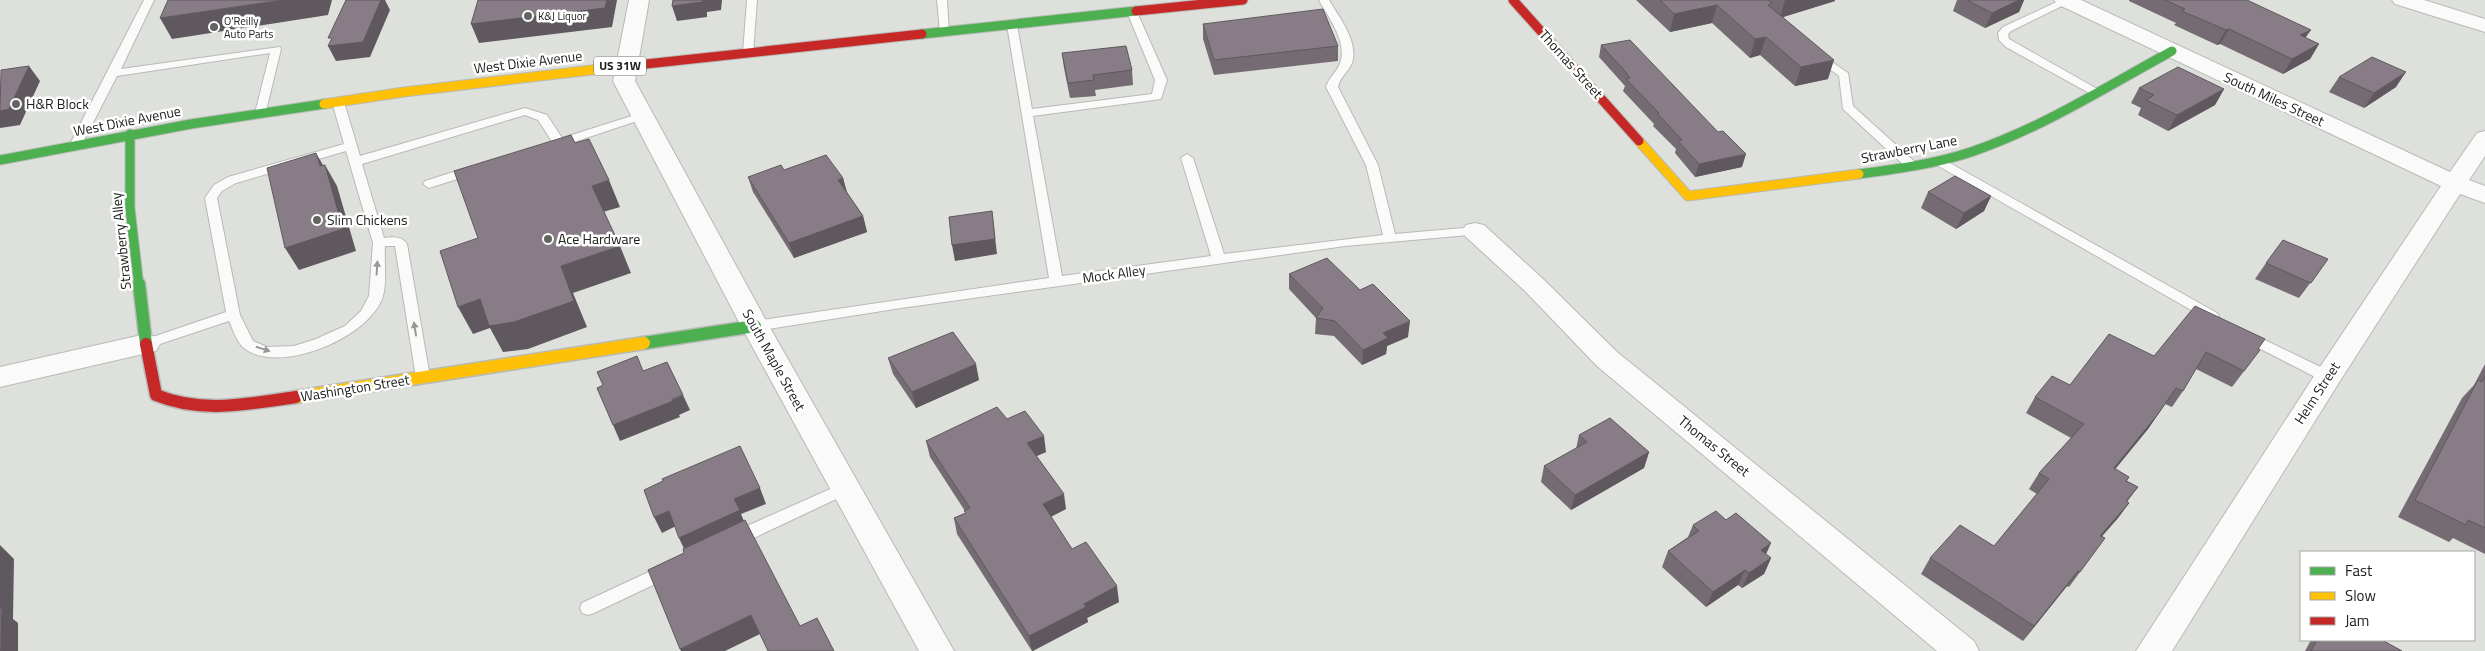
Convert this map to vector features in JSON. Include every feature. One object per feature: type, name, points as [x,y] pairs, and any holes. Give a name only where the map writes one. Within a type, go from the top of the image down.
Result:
[{"type":"street","name":"South Maple Street","points":[[639,0],[624,82],[755,326],[937,651]]},
{"type":"street","name":"West Dixie Avenue","points":[[0,160],[130,134],[404,92],[626,66],[1132,12],[1189,3],[1243,0]]},
{"type":"street","name":"Thomas Street","points":[[1513,0],[1688,196]]},
{"type":"street","points":[[2402,0],[2485,26]]},
{"type":"street","name":"South Miles Street","points":[[2066,1],[2456,184],[2485,195]]},
{"type":"street","name":"Strawberry Lane","points":[[1688,196],[1939,161],[1994,143],[2033,126],[2172,51]]},
{"type":"street","name":"Strawberry Alley","points":[[130,134],[130,208],[146,344]]},
{"type":"street","name":"Helm Street","points":[[2153,651],[2328,377],[2485,138]]},
{"type":"street","name":"Thomas Street","points":[[1475,231],[1534,285],[1607,358],[1962,651]]},
{"type":"street","name":"Washington Street","points":[[146,344],[156,395],[165,402],[180,405],[262,402],[755,326]]},
{"type":"street","points":[[0,377],[146,344]]},
{"type":"lane","points":[[75,146],[149,0]]},
{"type":"lane","points":[[748,53],[752,0]]},
{"type":"lane","points":[[942,0],[945,32]]},
{"type":"lane","points":[[1324,0],[1343,36],[1348,52],[1346,64],[1334,78],[1332,87],[1372,165],[1390,238]]},
{"type":"lane","points":[[2066,1],[2007,29],[2003,33],[2004,40],[2095,92]]},
{"type":"lane","points":[[1027,113],[1157,97],[1160,80],[1152,56],[1132,12]]},
{"type":"lane","points":[[1012,25],[1056,282]]},
{"type":"lane","points":[[1807,46],[1844,75],[1847,107],[1912,166]]},
{"type":"lane","points":[[113,74],[276,49],[261,113]]},
{"type":"lane","points":[[338,102],[379,243],[376,296],[366,314],[350,329],[295,351],[265,352],[248,344],[232,315],[211,198],[218,188],[232,180],[350,146]]},
{"type":"lane","points":[[354,162],[525,111],[537,112],[542,115],[554,145],[642,116]]},
{"type":"lane","points":[[1187,158],[1219,260]]},
{"type":"lane","points":[[1939,161],[2259,344],[2328,377]]},
{"type":"lane","points":[[429,184],[484,166]]},
{"type":"lane","name":"Mock Alley","points":[[755,326],[902,303],[1219,260],[1390,238],[1475,231]]},
{"type":"lane","points":[[379,243],[394,241],[401,244],[423,378]]},
{"type":"lane","points":[[146,344],[232,315]]},
{"type":"lane","points":[[724,544],[846,488]]},
{"type":"lane","points":[[588,608],[678,566]]},
{"type":"building","points":[[168,0],[283,0],[160,18]]},
{"type":"building","points":[[346,0],[381,0],[363,42],[328,46],[332,38],[328,38]]},
{"type":"building","points":[[478,0],[607,0],[605,8],[471,24]]},
{"type":"building","points":[[673,0],[703,0],[702,2],[672,6]]},
{"type":"building","points":[[1660,0],[1768,0],[1772,3],[1768,5],[1834,60],[1801,67],[1766,37],[1755,39],[1717,5],[1674,14]]},
{"type":"building","points":[[1967,0],[2019,0],[1992,13]]},
{"type":"building","points":[[2165,0],[2247,0],[2311,30],[2300,35],[2319,44],[2292,59],[2229,29],[2226,30],[2182,11],[2185,9]]},
{"type":"building","points":[[1323,9],[1338,46],[1214,60],[1203,24]]},
{"type":"building","points":[[1630,40],[1718,132],[1723,131],[1746,154],[1699,164],[1678,141],[1682,140],[1657,113],[1659,113],[1626,79],[1630,78],[1601,45]]},
{"type":"building","points":[[1126,46],[1132,70],[1093,75],[1094,80],[1068,83],[1062,53]]},
{"type":"building","points":[[2372,57],[2406,72],[2374,93],[2339,77]]},
{"type":"building","points":[[29,66],[9,109],[0,111],[1,70]]},
{"type":"building","points":[[2178,67],[2224,89],[2177,115],[2146,100],[2154,95],[2139,88]]},
{"type":"building","name":"Ace Hardware","points":[[571,135],[575,143],[589,139],[609,180],[592,186],[620,246],[561,266],[574,301],[514,322],[489,326],[480,299],[458,307],[440,251],[478,238],[454,171]]},
{"type":"building","name":"Slim Chickens","points":[[316,153],[320,166],[325,165],[343,229],[285,248],[267,168]]},
{"type":"building","points":[[826,155],[843,178],[838,180],[863,216],[789,243],[748,177],[781,165],[784,170]]},
{"type":"building","points":[[1955,176],[1991,196],[1964,213],[1928,192]]},
{"type":"building","points":[[992,211],[995,239],[952,245],[949,217]]},
{"type":"building","points":[[2283,240],[2328,259],[2311,283],[2266,263]]},
{"type":"building","points":[[1327,258],[1360,290],[1373,284],[1410,321],[1383,333],[1388,338],[1363,350],[1335,321],[1316,318],[1323,308],[1289,274]]},
{"type":"building","points":[[2195,306],[2265,339],[2258,349],[2260,350],[2244,371],[2206,352],[2183,391],[2176,388],[2158,414],[2114,468],[2129,477],[2126,481],[2138,487],[2126,501],[2129,503],[2100,536],[2105,538],[2080,572],[2078,571],[2034,626],[1930,558],[1960,525],[1994,546],[2049,479],[2039,473],[2084,424],[2035,397],[2052,376],[2070,385],[2109,334],[2154,356]]},
{"type":"building","points":[[953,332],[976,364],[912,392],[888,358]]},
{"type":"building","points":[[637,356],[643,371],[667,362],[683,395],[672,399],[673,401],[613,425],[597,388],[603,385],[597,372]]},
{"type":"building","points":[[2485,376],[2485,528],[2468,520],[2466,525],[2415,500],[2478,380],[2482,382]]},
{"type":"building","points":[[997,407],[1007,419],[1025,411],[1044,436],[1027,443],[1064,494],[1043,504],[1072,549],[1086,542],[1117,586],[1084,604],[1086,607],[1029,636],[954,518],[966,513],[964,511],[970,508],[926,441]]},
{"type":"building","points":[[1610,418],[1649,452],[1575,495],[1544,466],[1587,442],[1579,435]]},
{"type":"building","points":[[740,446],[760,488],[734,499],[740,510],[679,538],[669,511],[654,517],[644,490],[663,481],[662,479]]},
{"type":"building","points":[[1716,511],[1726,520],[1736,513],[1771,543],[1761,550],[1771,558],[1749,573],[1745,570],[1713,592],[1668,551],[1699,531],[1693,525]]},
{"type":"building","points":[[745,520],[800,626],[817,618],[834,651],[768,651],[751,615],[680,649],[648,570],[684,553],[683,549]]},
{"type":"building","points":[[2,608],[1,651],[0,651],[0,609]]},
{"type":"building","points":[[2316,641],[2384,641],[2402,651],[2311,651]]},
{"type":"traffic: fast","points":[[922,34],[1136,11]]},
{"type":"traffic: fast","points":[[1859,174],[1939,161],[2008,138],[2056,115],[2172,51]]},
{"type":"traffic: fast","points":[[0,160],[191,124],[324,104]]},
{"type":"traffic: fast","points":[[130,134],[130,208],[146,344]]},
{"type":"traffic: fast","points":[[644,343],[755,326]]},
{"type":"traffic: slow","points":[[324,104],[404,92],[609,68]]},
{"type":"traffic: slow","points":[[1639,141],[1688,196],[1859,174]]},
{"type":"traffic: slow","points":[[296,397],[644,343]]},
{"type":"traffic: jam","points":[[1136,11],[1243,0]]},
{"type":"traffic: jam","points":[[1513,0],[1639,141]]},
{"type":"traffic: jam","points":[[609,68],[922,34]]},
{"type":"traffic: jam","points":[[146,344],[156,395],[172,402],[207,407],[243,405],[296,397]]},
{"type":"place","name":"K&J Liquor","points":[[528,16]]},
{"type":"place","name":"O'Reilly Auto Parts","points":[[214,27]]},
{"type":"place","name":"H&R Block","points":[[16,104]]},
{"type":"place","name":"Slim Chickens","points":[[317,220]]},
{"type":"place","name":"Ace Hardware","points":[[548,239]]}]
